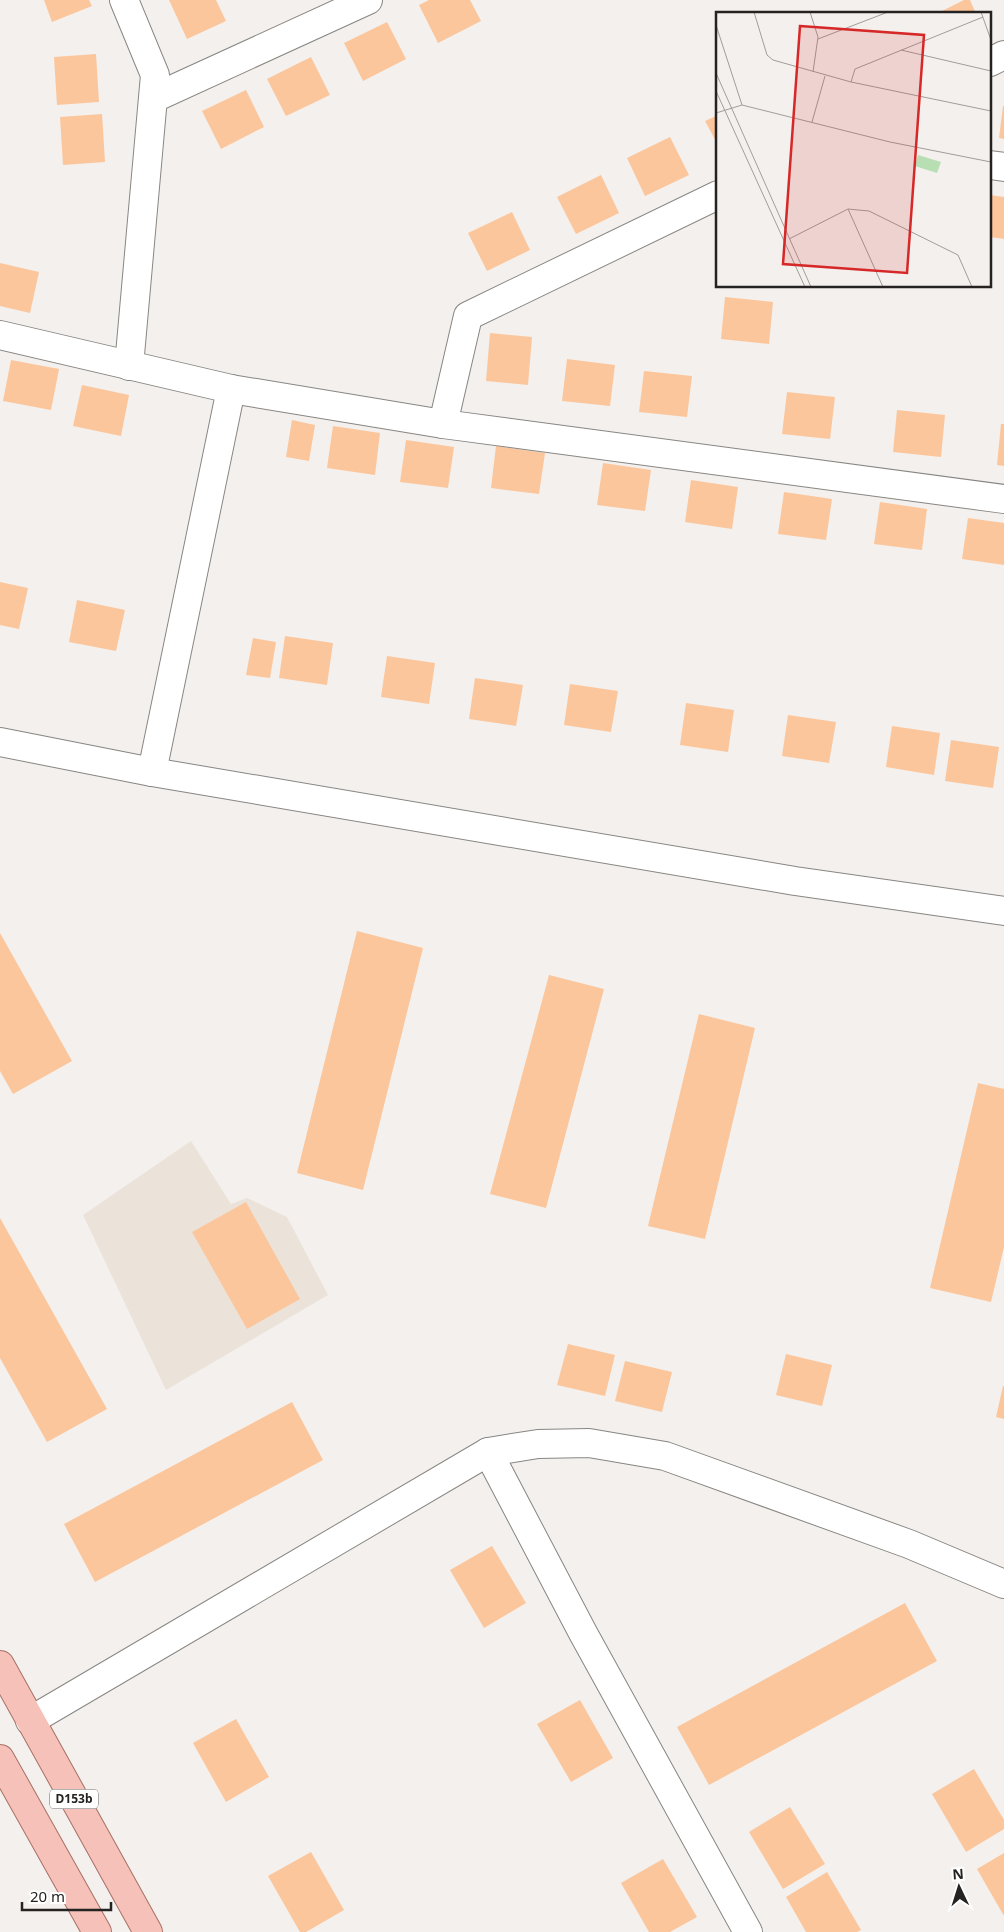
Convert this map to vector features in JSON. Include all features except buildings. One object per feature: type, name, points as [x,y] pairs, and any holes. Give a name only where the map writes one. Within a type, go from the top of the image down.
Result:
[{"type":"main road","name":"D153b","points":[[0,1665],[148,1932]]},
{"type":"main road","name":"D153b","points":[[0,1759],[97,1932]]},
{"type":"street","points":[[124,0],[155,75],[129,366]]},
{"type":"street","points":[[154,98],[368,0]]},
{"type":"street","points":[[992,61],[1004,55]]},
{"type":"street","points":[[444,424],[468,316],[716,196]]},
{"type":"street","points":[[0,335],[231,389],[444,424],[1004,499]]},
{"type":"street","points":[[152,772],[231,389]]},
{"type":"street","points":[[0,742],[152,772],[795,881],[1004,911]]},
{"type":"street","points":[[30,1721],[488,1452],[538,1444],[589,1443],[665,1456],[909,1544],[1004,1584]]},
{"type":"street","points":[[488,1452],[582,1633],[748,1932]]},
{"type":"shaded area","points":[[191,1141],[231,1204],[247,1198],[287,1217],[328,1295],[166,1390],[83,1215]]}]
